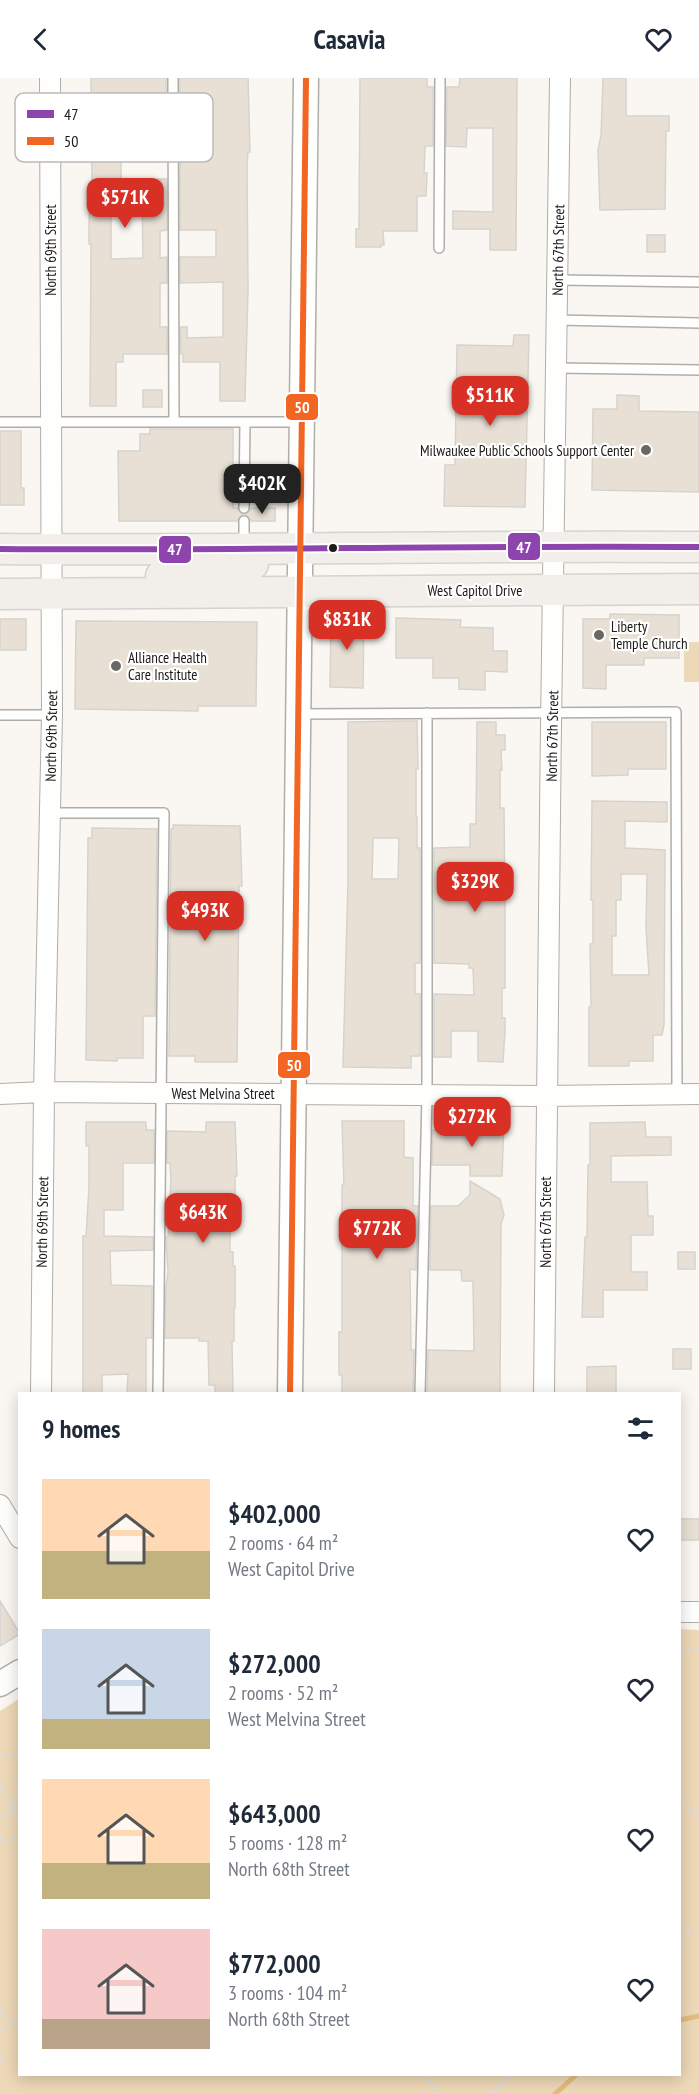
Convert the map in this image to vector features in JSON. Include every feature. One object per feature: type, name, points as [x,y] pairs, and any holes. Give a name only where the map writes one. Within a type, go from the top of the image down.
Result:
[{"type":"main road","points":[[0,549],[50,549],[244,535],[299,550]]},
{"type":"main road","points":[[145,593],[154,579],[165,574],[242,567],[299,550],[555,546],[699,547]]},
{"type":"main road","points":[[300,591],[316,576],[354,564],[402,560],[423,548]]},
{"type":"main road","name":"West Capitol Drive","points":[[0,594],[699,589]]},
{"type":"street","points":[[290,1392],[306,78]]},
{"type":"street","name":"North 67th Street","points":[[544,1392],[545,1096],[555,546],[560,78]]},
{"type":"street","name":"North 69th Street","points":[[40,1392],[52,715],[50,162]]},
{"type":"street","name":"West Melvina Street","points":[[0,1094],[44,1092],[545,1096],[699,1094]]},
{"type":"street","points":[[0,1505],[18,1535]]},
{"type":"street","points":[[681,1612],[699,1612]]},
{"type":"street","points":[[0,1684],[18,1673]]},
{"type":"lane","points":[[173,78],[173,93]]},
{"type":"lane","points":[[439,248],[440,78]]},
{"type":"lane","points":[[173,162],[174,422]]},
{"type":"lane","points":[[558,280],[699,282]]},
{"type":"lane","points":[[557,320],[699,323]]},
{"type":"lane","points":[[556,368],[699,370]]},
{"type":"lane","points":[[0,422],[302,422]]},
{"type":"lane","points":[[244,508],[245,422]]},
{"type":"lane","points":[[298,714],[676,712],[677,1094]]},
{"type":"lane","points":[[420,1392],[427,1095],[427,713]]},
{"type":"lane","points":[[0,715],[52,715]]},
{"type":"lane","points":[[50,813],[164,813],[158,1392]]},
{"type":"path","points":[[681,1649],[699,1649]]},
{"type":"path","points":[[0,1754],[18,1756]]},
{"type":"path","points":[[0,1787],[18,1820]]},
{"type":"path","points":[[0,1816],[12,1810],[18,1788]]},
{"type":"path","points":[[681,1796],[684,1803],[699,1819]]},
{"type":"path","points":[[0,1838],[3,1844],[18,1836]]},
{"type":"path","points":[[681,1938],[699,1925]]},
{"type":"path","points":[[0,2010],[9,2025]]},
{"type":"path","points":[[0,2030],[18,2020]]},
{"type":"path","points":[[0,2054],[2,2063]]},
{"type":"path","points":[[426,2076],[440,2094]]},
{"type":"path","points":[[492,2094],[509,2076]]},
{"type":"shaded area","points":[[684,642],[699,642],[699,682],[684,682]]},
{"type":"shaded area","points":[[681,1629],[699,1630],[699,2094],[0,2094],[0,1711],[18,1700],[18,2076],[681,2076]]},
{"type":"building","points":[[91,78],[166,78],[166,93],[91,93]]},
{"type":"building","points":[[180,78],[248,78],[250,152],[248,152],[247,166],[248,289],[245,401],[220,401],[220,362],[183,362],[183,354],[181,354],[180,327],[187,327],[187,338],[223,337],[223,282],[180,283],[180,257],[216,257],[216,230],[180,230],[180,162],[213,162],[213,93],[180,93]]},
{"type":"building","points":[[360,78],[427,78],[427,87],[433,87],[433,146],[425,146],[426,196],[417,196],[417,231],[383,231],[384,245],[381,247],[356,247],[356,229],[359,229]]},
{"type":"building","points":[[460,78],[517,78],[516,250],[490,250],[490,229],[453,229],[453,211],[493,212],[493,128],[467,128],[466,147],[446,146],[447,87],[459,87]]},
{"type":"building","points":[[603,78],[626,78],[626,116],[669,116],[669,131],[666,131],[665,209],[600,210],[598,150],[601,135]]},
{"type":"building","points":[[92,162],[121,162],[121,180],[167,179],[167,230],[160,231],[160,258],[167,257],[167,283],[160,283],[160,327],[167,327],[167,354],[123,354],[123,362],[116,362],[116,406],[90,406],[90,183],[92,183]],"holes":[[[115,197],[142,197],[143,258],[111,259],[111,211],[115,211]]]},
{"type":"building","points":[[647,235],[665,235],[665,252],[647,252]]},
{"type":"building","points":[[514,335],[529,335],[525,507],[444,506],[445,465],[455,465],[457,345],[513,346]]},
{"type":"building","points":[[143,390],[162,390],[162,407],[143,407]]},
{"type":"building","name":"Milwaukee Public Schools Support Center","points":[[617,395],[639,396],[639,411],[699,412],[699,492],[592,490],[593,409],[617,409]]},
{"type":"building","points":[[150,429],[233,429],[233,508],[237,508],[243,514],[237,521],[119,521],[118,451],[140,451],[140,434],[150,434]]},
{"type":"building","points":[[0,431],[21,431],[21,488],[24,488],[24,505],[0,505]]},
{"type":"building","points":[[251,508],[275,508],[275,521],[251,521],[245,514]]},
{"type":"building","points":[[331,613],[364,614],[363,688],[330,687]]},
{"type":"building","points":[[610,614],[679,615],[679,658],[644,658],[644,665],[606,665],[606,689],[583,688],[583,619],[610,619]]},
{"type":"building","points":[[396,618],[461,620],[460,627],[493,628],[493,651],[507,651],[507,672],[485,671],[485,690],[459,689],[459,678],[433,678],[433,658],[396,658]]},
{"type":"building","points":[[0,619],[26,619],[26,650],[0,650]]},
{"type":"building","points":[[76,621],[257,622],[256,706],[198,706],[198,711],[75,709]]},
{"type":"building","points":[[417,721],[416,817],[417,848],[420,848],[420,963],[415,963],[415,994],[420,994],[420,1056],[411,1056],[411,1068],[343,1067],[348,880],[348,722]],"holes":[[[373,838],[399,838],[398,879],[372,879]]]},
{"type":"building","points":[[477,722],[496,722],[496,735],[505,735],[505,750],[501,750],[502,770],[500,770],[500,808],[504,808],[505,988],[502,988],[502,1018],[505,1018],[505,1031],[503,1062],[478,1061],[478,1031],[451,1031],[451,1057],[434,1057],[434,994],[474,995],[473,968],[469,968],[469,964],[434,963],[434,848],[470,847],[470,824],[476,824]]},
{"type":"building","points":[[592,722],[666,722],[666,769],[628,769],[628,775],[592,776]]},
{"type":"building","points":[[592,801],[667,802],[667,822],[625,821],[625,848],[665,850],[664,1025],[662,1035],[653,1035],[653,1061],[629,1061],[629,1066],[589,1066],[590,944],[593,944],[593,900],[591,900]],"holes":[[[621,874],[647,874],[646,928],[649,975],[612,975],[612,936],[616,936],[616,900],[621,900]]]},
{"type":"building","points":[[173,825],[240,826],[242,886],[239,886],[237,1062],[195,1062],[195,1056],[169,1056],[171,829]]},
{"type":"building","points":[[92,828],[157,829],[155,1016],[143,1016],[143,1058],[117,1058],[117,1061],[86,1060],[88,838],[92,838]]},
{"type":"building","points":[[342,1121],[404,1121],[404,1157],[413,1158],[413,1206],[418,1206],[416,1270],[410,1269],[411,1350],[414,1350],[413,1392],[342,1392],[342,1375],[339,1375],[339,1332],[342,1332],[342,1185],[344,1185]]},
{"type":"building","points":[[504,1121],[502,1176],[470,1176],[470,1165],[432,1165],[433,1130],[468,1131],[467,1122]]},
{"type":"building","points":[[86,1122],[146,1122],[146,1130],[154,1130],[154,1163],[123,1163],[123,1210],[104,1210],[104,1236],[153,1237],[153,1250],[110,1251],[111,1285],[152,1286],[152,1338],[146,1338],[146,1392],[127,1392],[128,1374],[102,1375],[102,1392],[83,1392],[83,1236],[86,1236],[89,1187],[89,1146],[86,1146]]},
{"type":"building","points":[[206,1122],[235,1122],[237,1176],[235,1176],[235,1210],[230,1210],[230,1252],[233,1252],[233,1266],[235,1266],[233,1392],[215,1392],[215,1385],[209,1385],[208,1341],[199,1341],[199,1338],[165,1338],[168,1273],[166,1237],[168,1237],[171,1179],[170,1163],[167,1163],[167,1131],[206,1132]]},
{"type":"building","points":[[645,1122],[646,1137],[671,1137],[671,1155],[611,1156],[611,1182],[647,1182],[648,1216],[653,1216],[653,1235],[631,1235],[631,1272],[647,1272],[647,1290],[603,1290],[603,1317],[582,1317],[590,1123]]},
{"type":"building","points":[[470,1181],[500,1199],[504,1215],[501,1224],[500,1392],[427,1392],[428,1350],[474,1351],[473,1281],[462,1281],[461,1270],[430,1270],[431,1206],[458,1206],[470,1195]]},
{"type":"building","points":[[678,1252],[695,1252],[695,1269],[678,1269]]},
{"type":"building","points":[[673,1349],[691,1349],[691,1369],[673,1369]]},
{"type":"building","points":[[616,1366],[616,1392],[587,1392],[587,1367]]},
{"type":"building","points":[[681,1519],[699,1519],[699,1540],[681,1540]]},
{"type":"building","points":[[0,1601],[18,1631],[18,1635],[0,1646]]},
{"type":"waterway","points":[[681,2020],[699,2016]]},
{"type":"waterway","points":[[555,2094],[575,2076]]},
{"type":"transit line","name":"50","points":[[290,1392],[306,78]]},
{"type":"transit line","name":"47","points":[[0,549],[699,547]]},
{"type":"place","name":"Milwaukee Public Schools Support Center","points":[[646,450]]},
{"type":"place","name":"Liberty Temple Church","points":[[599,635]]},
{"type":"place","name":"Alliance Health Care Institute","points":[[116,666]]}]
